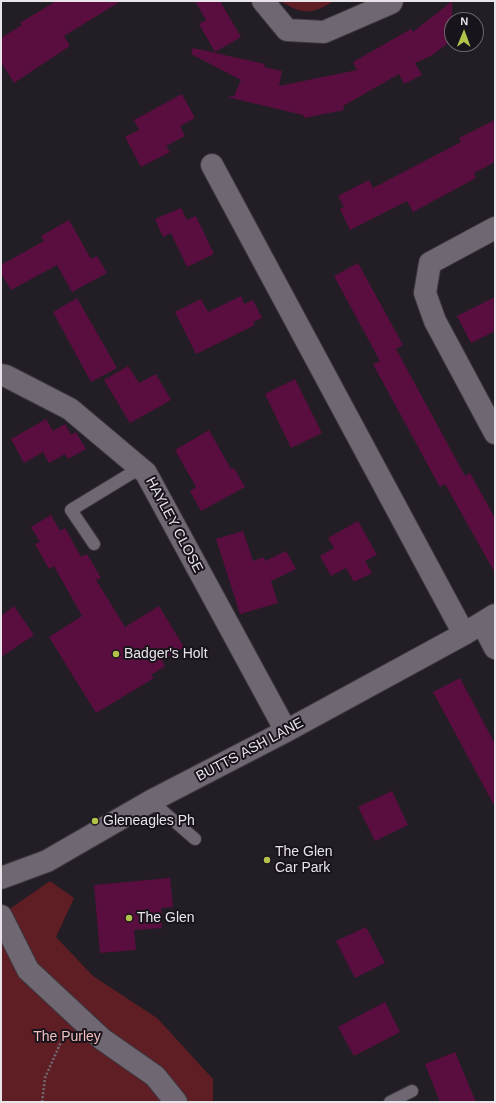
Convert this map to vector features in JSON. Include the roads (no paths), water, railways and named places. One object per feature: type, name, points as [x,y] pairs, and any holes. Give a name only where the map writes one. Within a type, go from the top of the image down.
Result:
[{"type":"street","points":[[263,1],[287,30],[324,32],[391,3],[392,1]]},
{"type":"street","points":[[212,165],[464,634]]},
{"type":"street","points":[[495,228],[430,263],[425,293],[435,321],[495,433]]},
{"type":"street","name":"HAYLEY CLOSE","points":[[1,375],[6,376],[70,409],[146,473],[286,731]]},
{"type":"street","points":[[488,619],[495,648]]},
{"type":"street","name":"BUTTS ASH LANE","points":[[1,878],[46,860],[151,801],[286,731],[464,634],[488,619]]},
{"type":"street","points":[[1,916],[28,970],[102,1039],[155,1076],[176,1102]]},
{"type":"lane","points":[[94,544],[71,510],[140,468]]},
{"type":"lane","points":[[151,801],[195,839]]},
{"type":"lane","points":[[390,1102],[412,1091]]},
{"type":"place","name":"Badger's Holt","points":[[116,654]]},
{"type":"place","name":"Gleneagles Ph","points":[[95,821]]},
{"type":"place","name":"The Glen Car Park","points":[[267,860]]},
{"type":"place","name":"The Glen","points":[[129,918]]},
{"type":"park label","name":"The Purley","points":[[67,1037]]}]
